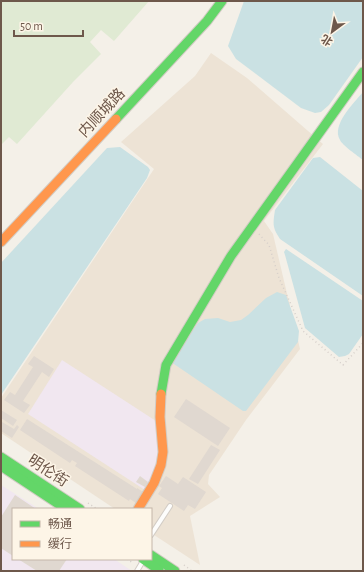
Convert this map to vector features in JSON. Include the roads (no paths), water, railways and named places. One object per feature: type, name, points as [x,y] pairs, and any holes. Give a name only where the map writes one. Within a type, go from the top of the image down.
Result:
[{"type":"street","name":"内顺城路","points":[[1,242],[207,21],[222,1]]},
{"type":"street","points":[[139,508],[153,486],[161,465],[163,442],[160,417],[166,365],[232,256],[252,226],[363,72]]},
{"type":"street","name":"明伦街","points":[[1,457],[78,508]]},
{"type":"street","name":"明伦街","points":[[1,466],[64,508]]},
{"type":"street","points":[[148,560],[161,571]]},
{"type":"street","points":[[150,560],[175,571]]},
{"type":"lane","points":[[152,533],[170,506]]},
{"type":"lane","points":[[137,571],[145,560]]},
{"type":"water","points":[[244,1],[363,1],[363,57],[329,105],[321,112],[315,113],[301,108],[236,59],[228,46]]},
{"type":"water","points":[[363,92],[363,160],[344,145],[338,134],[341,121],[345,114]]},
{"type":"water","points":[[120,147],[148,167],[150,170],[147,178],[1,395],[1,263],[107,148]]},
{"type":"water","points":[[320,157],[363,191],[363,296],[280,239],[274,228],[275,210],[313,158]]},
{"type":"water","points":[[286,249],[363,301],[363,334],[349,354],[339,357],[305,328],[284,252]]},
{"type":"water","points":[[277,292],[286,295],[299,331],[298,342],[246,411],[243,411],[171,362],[198,323],[205,319],[218,318],[230,322],[241,320],[266,298]]}]
